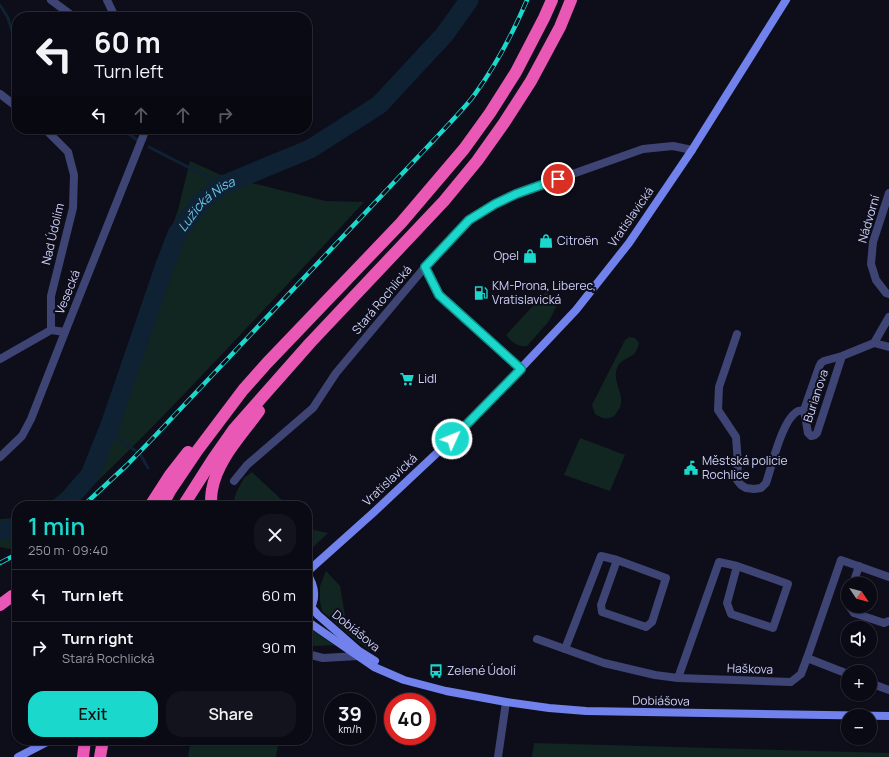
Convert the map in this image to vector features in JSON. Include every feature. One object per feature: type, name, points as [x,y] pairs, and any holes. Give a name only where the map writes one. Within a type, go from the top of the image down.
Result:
[{"type":"highway","points":[[165,501],[197,451],[243,390],[400,223],[464,148],[490,113],[516,72],[552,0]]},
{"type":"highway","points":[[186,501],[234,429],[310,343],[444,201],[477,161],[504,124],[531,81],[560,27],[571,0]]},
{"type":"highway","points":[[212,501],[211,491],[218,470],[226,457],[310,343]]},
{"type":"highway","points":[[153,501],[170,475],[213,420],[232,405]]},
{"type":"highway","points":[[83,757],[84,745]]},
{"type":"highway","points":[[100,757],[102,745]]},
{"type":"street","points":[[51,0],[67,12]]},
{"type":"street","points":[[107,0],[113,12]]},
{"type":"street","name":"Vratislavická","points":[[312,568],[470,421],[576,310],[624,249],[692,150],[786,0]]},
{"type":"street","points":[[0,94],[12,103]]},
{"type":"street","name":"Nad Údolím","points":[[50,134],[68,152],[74,175],[74,208],[51,296],[51,330]]},
{"type":"street","name":"Vesecká","points":[[0,457],[22,436],[31,419],[144,134]]},
{"type":"street","name":"Stará Rochlická","points":[[234,481],[247,465],[312,408],[336,373],[425,267],[469,220],[495,204],[516,194],[643,149],[673,146],[692,150]]},
{"type":"street","name":"Nádvorní","points":[[889,193],[873,242],[871,264],[876,280],[886,293],[889,294]]},
{"type":"street","points":[[425,267],[439,295],[521,369]]},
{"type":"street","points":[[889,317],[874,343],[889,347]]},
{"type":"street","points":[[0,359],[51,330],[65,332]]},
{"type":"street","name":"Burianova","points":[[737,334],[718,387],[718,410],[736,437],[738,464],[737,480],[741,485],[746,488],[754,489],[761,488],[766,483],[786,424],[798,411],[804,410]]},
{"type":"street","name":"Burianova","points":[[842,356],[817,433],[811,436],[808,433],[804,410],[818,367],[824,361],[842,356],[874,343]]},
{"type":"street","points":[[565,649],[600,556],[617,560],[666,578],[652,622],[646,627],[602,612],[601,605],[617,560]]},
{"type":"street","name":"Haškova","points":[[537,639],[604,663],[678,678],[792,682],[801,674],[841,560],[889,577]]},
{"type":"street","points":[[678,678],[719,562],[737,566],[788,584],[773,628],[731,614],[727,603],[737,566]]},
{"type":"street","points":[[855,577],[859,566]]},
{"type":"street","points":[[312,583],[314,587],[314,597],[312,602]]},
{"type":"street","name":"Dobiášova","points":[[312,611],[359,651],[376,662],[412,680],[434,688]]},
{"type":"street","points":[[854,613],[884,623],[889,621]]},
{"type":"street","name":"Dobiášova","points":[[312,624],[374,667],[404,680],[434,688],[506,702],[586,711],[889,716]]},
{"type":"street","points":[[312,655],[323,658],[358,656]]},
{"type":"street","points":[[807,658],[841,671]]},
{"type":"street","points":[[877,686],[889,690]]},
{"type":"street","points":[[498,757],[506,702]]},
{"type":"street","points":[[18,757],[41,745]]},
{"type":"green space","points":[[190,161],[223,176],[325,201],[364,202],[187,391],[91,487],[76,501],[52,501],[83,475],[178,210]]},
{"type":"green space","points":[[547,291],[557,300],[560,297],[549,321],[527,346],[515,344],[506,335]]},
{"type":"green space","points":[[629,337],[635,338],[639,343],[634,354],[623,361],[617,368],[616,379],[621,396],[620,407],[616,414],[612,417],[602,418],[595,414],[592,405],[625,340]]},
{"type":"green space","points":[[580,438],[625,455],[610,491],[564,475]]},
{"type":"green space","points":[[252,472],[283,501],[234,501],[244,478]]},
{"type":"green space","points":[[12,518],[12,548],[10,549],[0,547],[0,519]]},
{"type":"green space","points":[[312,528],[314,530],[328,533],[312,548]]},
{"type":"green space","points":[[326,571],[340,586],[345,616],[372,652],[322,611],[320,586]]},
{"type":"green space","points":[[312,630],[334,645],[312,645]]},
{"type":"green space","points":[[534,743],[889,753],[889,757],[532,757]]},
{"type":"green space","points":[[190,745],[278,745],[276,757],[188,757]]},
{"type":"waterway","name":"Lužická Nisa","points":[[67,501],[90,475],[110,425],[177,234],[201,202],[223,185],[310,149],[379,105],[445,34],[469,0]]},
{"type":"waterway","points":[[0,5],[8,18],[12,31]]},
{"type":"waterway","points":[[129,134],[140,142]]},
{"type":"waterway","points":[[149,147],[223,185]]},
{"type":"waterway","points":[[110,425],[116,437],[137,452]]},
{"type":"waterway","points":[[140,454],[148,468]]},
{"type":"waterway","name":"Lužická Nisa","points":[[0,531],[12,530]]},
{"type":"railway","points":[[88,501],[154,437],[466,105],[483,83],[497,60],[510,37],[527,0]]},
{"type":"railway","points":[[0,563],[12,557]]},
{"type":"place","name":"Citroën","points":[[546,241]]},
{"type":"place","name":"Opel","points":[[530,256]]},
{"type":"place","name":"KM-Prona, Liberec, Vratislavická","points":[[481,293]]},
{"type":"place","name":"Lidl","points":[[407,379]]},
{"type":"place","name":"Městská policie Rochlice","points":[[691,468]]},
{"type":"place","name":"Zelené Údolí","points":[[436,671]]},
{"type":"route","points":[[452,439],[521,369],[439,295],[425,267],[469,220],[495,204],[516,194],[558,179]]}]
